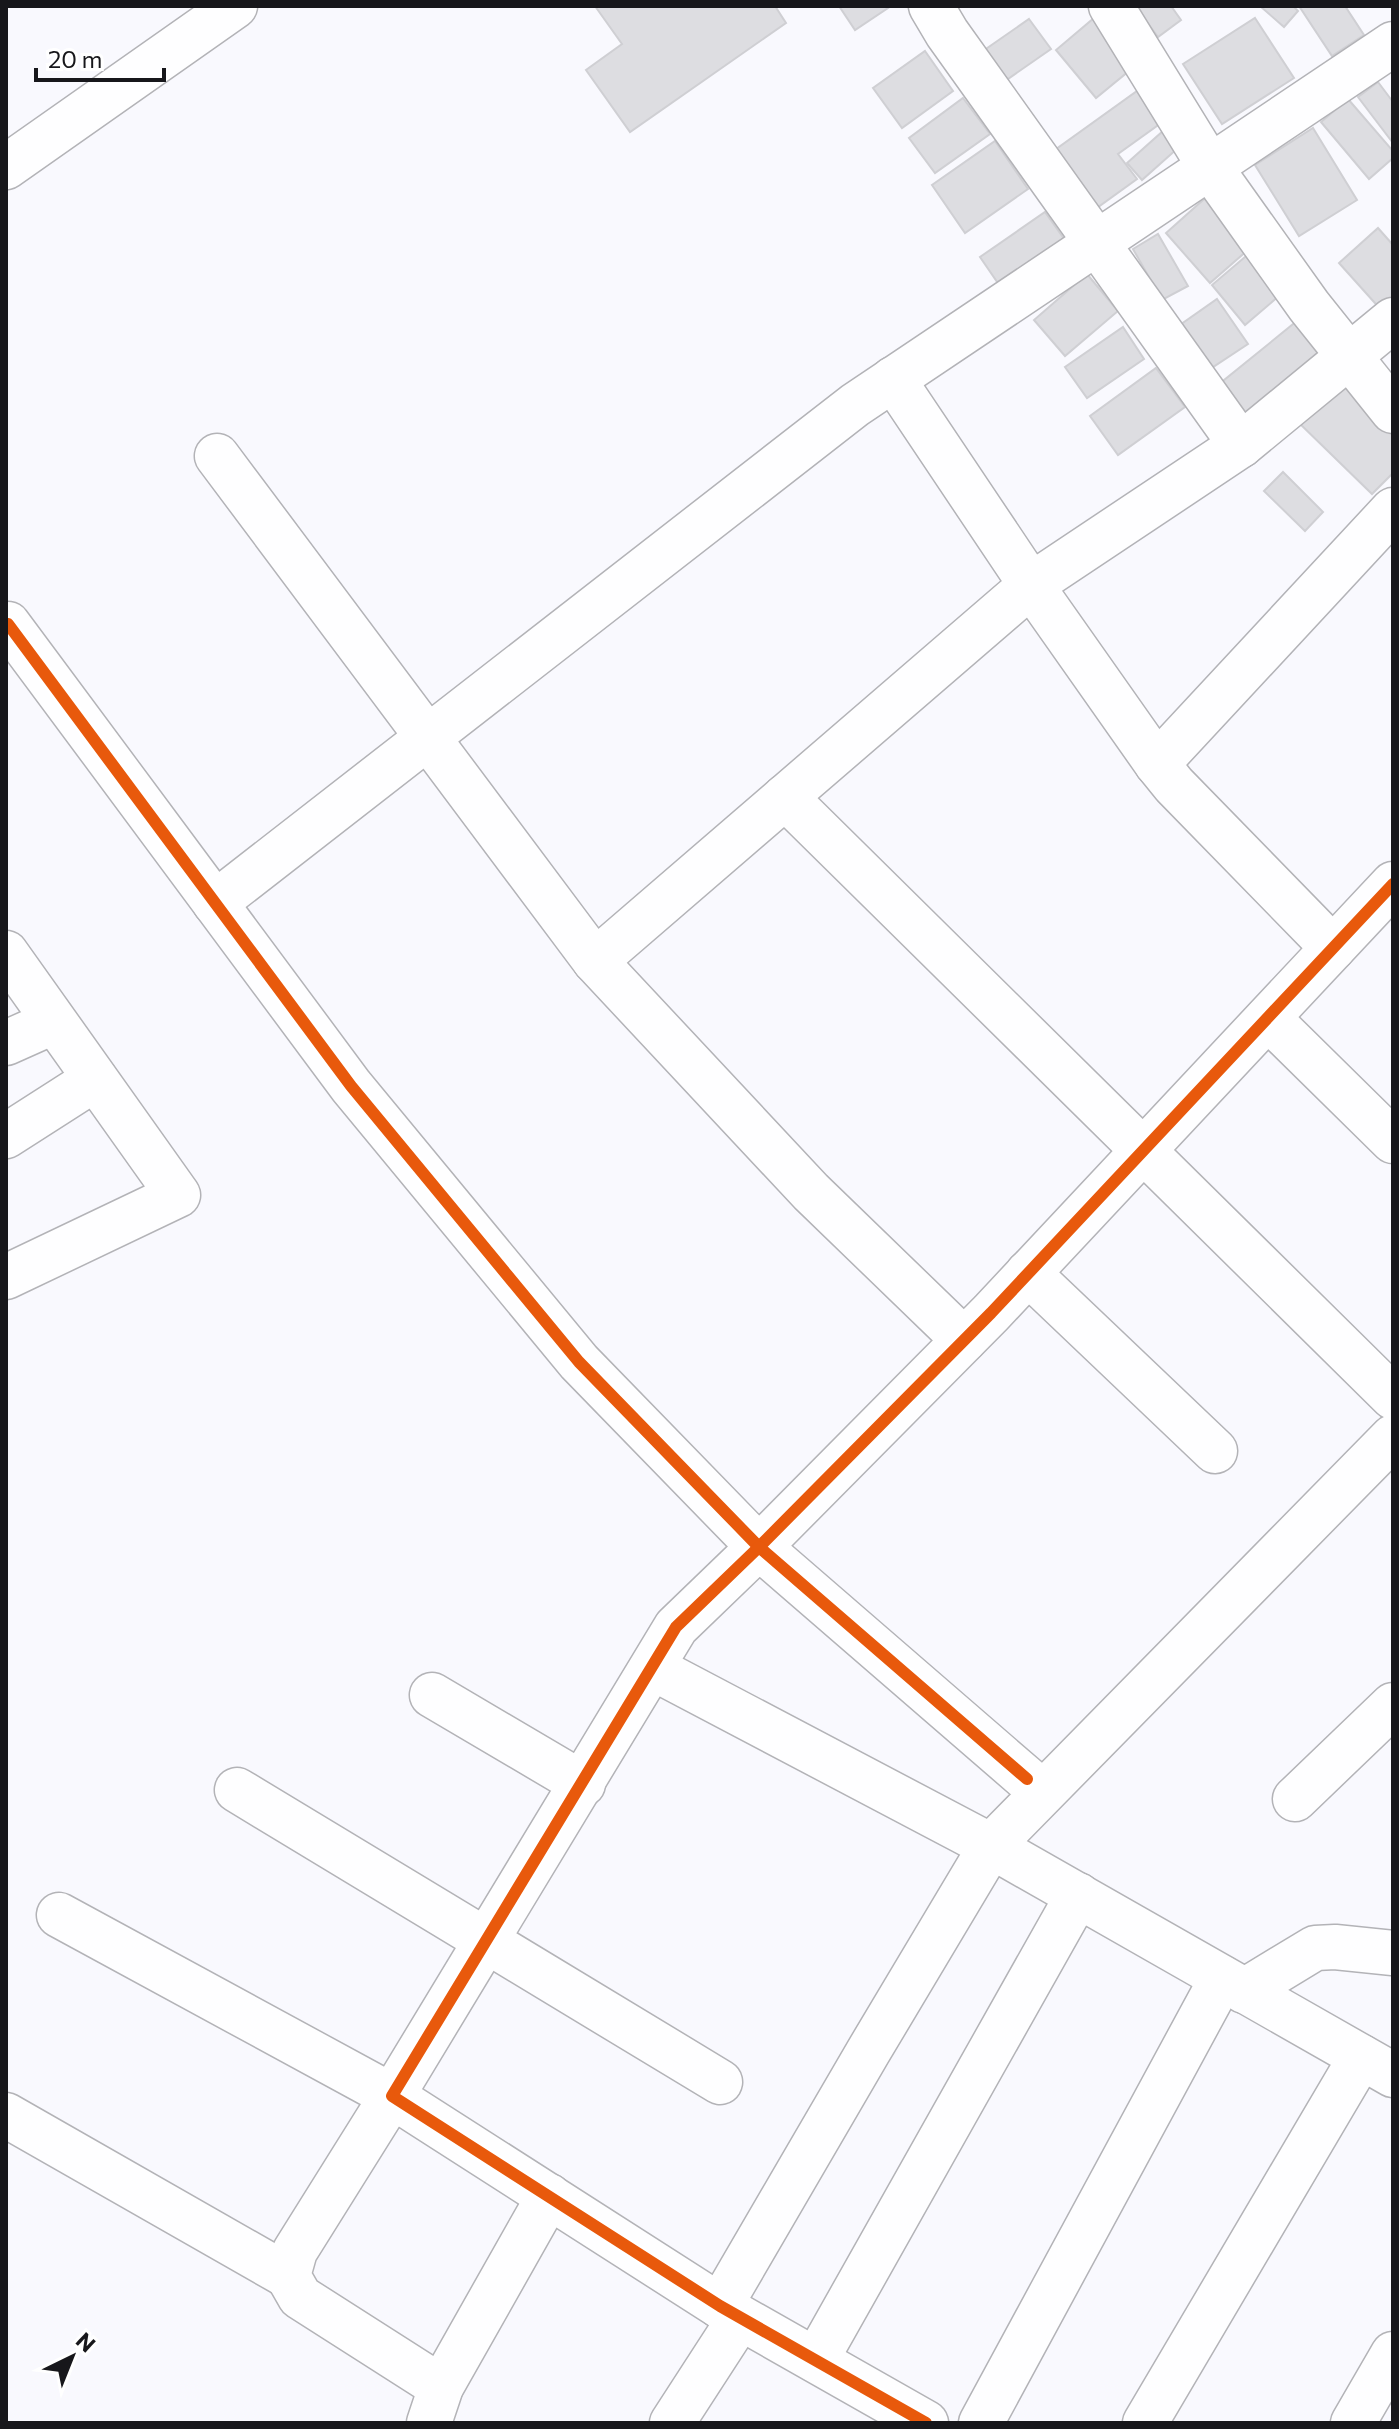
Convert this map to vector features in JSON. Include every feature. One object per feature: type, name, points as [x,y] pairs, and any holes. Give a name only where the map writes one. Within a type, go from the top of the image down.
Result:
[{"type":"street","points":[[6,167],[235,6]]},
{"type":"street","points":[[931,6],[947,33],[1241,445]]},
{"type":"street","points":[[1111,6],[1210,167],[1349,357],[1393,411]]},
{"type":"street","points":[[215,903],[855,405],[1393,44]]},
{"type":"street","points":[[595,961],[1031,585],[1241,445],[1393,320]]},
{"type":"street","points":[[893,379],[1031,585],[1157,764],[1333,948]]},
{"type":"street","points":[[217,456],[595,961],[811,1192],[964,1340]]},
{"type":"street","points":[[1157,764],[1393,510]]},
{"type":"street","points":[[8,624],[351,1086],[579,1362],[759,1547],[1027,1779]]},
{"type":"street","points":[[785,797],[1393,1397]]},
{"type":"street","points":[[288,2276],[295,2251],[583,1784],[676,1627],[964,1340],[1393,885]]},
{"type":"street","points":[[6,953],[178,1195],[6,1277]]},
{"type":"street","points":[[1268,1018],[1393,1141]]},
{"type":"street","points":[[6,1043],[53,1022]]},
{"type":"street","points":[[6,1136],[95,1079]]},
{"type":"street","points":[[1028,1273],[1215,1451]]},
{"type":"street","points":[[672,2423],[868,2052],[991,1846],[1393,1437]]},
{"type":"street","points":[[653,1668],[991,1846],[1377,2066],[1145,2423]]},
{"type":"street","points":[[432,1695],[583,1784]]},
{"type":"street","points":[[1295,1799],[1393,1705]]},
{"type":"street","points":[[237,1790],[720,2082]]},
{"type":"street","points":[[816,2360],[1078,1895]]},
{"type":"street","points":[[59,1915],[392,2096],[730,2312],[816,2360],[909,2419]]},
{"type":"street","points":[[981,2423],[1233,1984],[1315,1948],[1393,1953]]},
{"type":"street","points":[[6,2115],[288,2276],[300,2297],[435,2405],[549,2196]]},
{"type":"street","points":[[1353,2423],[1393,2354]]},
{"type":"building","points":[[595,6],[775,6],[786,23],[630,132],[586,70],[622,44]]},
{"type":"building","points":[[839,6],[891,6],[855,30]]},
{"type":"building","points":[[1135,6],[1171,6],[1181,20],[1158,37]]},
{"type":"building","points":[[1260,6],[1293,6],[1298,11],[1284,27]]},
{"type":"building","points":[[1299,6],[1345,6],[1364,35],[1332,56]]},
{"type":"building","points":[[1094,18],[1135,66],[1096,98],[1056,50]]},
{"type":"building","points":[[1255,18],[1294,78],[1222,124],[1183,64]]},
{"type":"building","points":[[1029,19],[1051,49],[1005,81],[983,51]]},
{"type":"building","points":[[925,51],[953,91],[902,128],[873,88]]},
{"type":"building","points":[[1378,82],[1393,102],[1393,143],[1358,97]]},
{"type":"building","points":[[1144,86],[1168,118],[1118,154],[1137,179],[1094,210],[1052,152]]},
{"type":"building","points":[[963,98],[990,134],[935,173],[909,138]]},
{"type":"building","points":[[1348,99],[1393,151],[1393,158],[1369,179],[1321,122]]},
{"type":"building","points":[[1313,128],[1357,200],[1299,236],[1255,165]]},
{"type":"building","points":[[1163,131],[1178,148],[1142,180],[1127,163]]},
{"type":"building","points":[[995,141],[1028,189],[965,233],[932,185]]},
{"type":"building","points":[[1212,192],[1257,242],[1210,283],[1166,233]]},
{"type":"building","points":[[1045,212],[1067,243],[1002,289],[980,257]]},
{"type":"building","points":[[1378,228],[1393,245],[1393,303],[1383,312],[1339,263]]},
{"type":"building","points":[[1158,234],[1188,286],[1162,300],[1133,249]]},
{"type":"building","points":[[1252,251],[1286,290],[1245,325],[1212,285]]},
{"type":"building","points":[[1087,274],[1118,311],[1065,356],[1034,320]]},
{"type":"building","points":[[1217,299],[1248,344],[1207,371],[1177,327]]},
{"type":"building","points":[[1303,316],[1337,357],[1252,426],[1218,385]]},
{"type":"building","points":[[1123,327],[1144,359],[1087,398],[1065,367]]},
{"type":"building","points":[[1156,368],[1185,407],[1118,455],[1090,416]]},
{"type":"building","points":[[1342,375],[1393,425],[1393,473],[1372,494],[1297,421]]},
{"type":"building","points":[[1283,472],[1323,512],[1305,531],[1264,491]]},
{"type":"cycle path","points":[[8,624],[351,1086],[579,1362],[759,1547],[991,1313],[1393,884]]},
{"type":"cycle path","points":[[926,2423],[720,2306],[392,2096],[676,1627],[759,1547],[1027,1779]]}]
